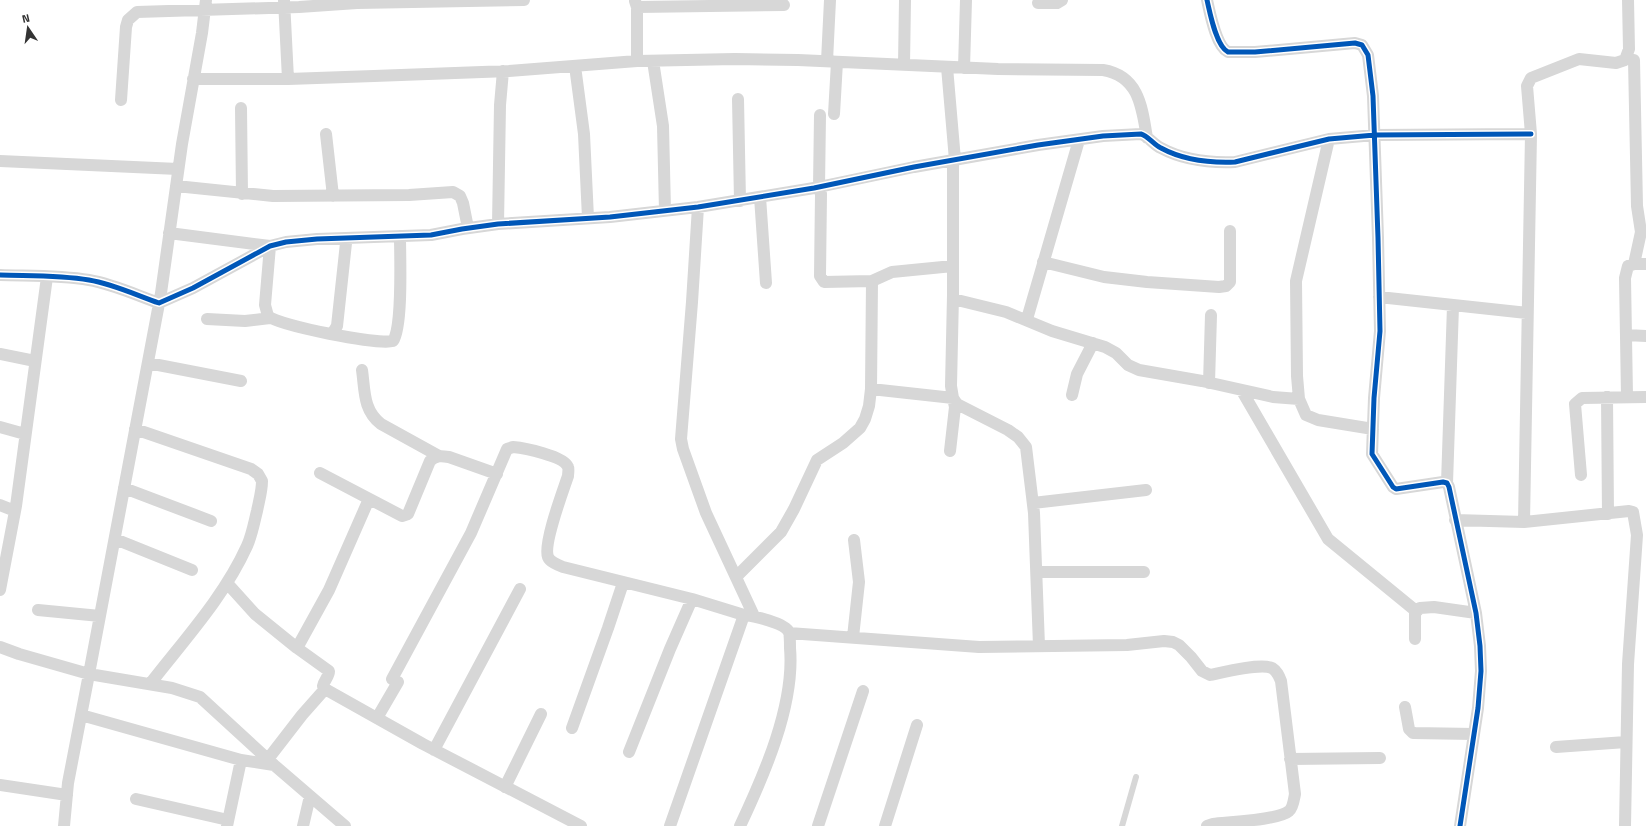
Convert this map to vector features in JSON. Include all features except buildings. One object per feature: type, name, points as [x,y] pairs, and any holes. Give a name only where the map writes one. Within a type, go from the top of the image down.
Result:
[{"type":"street","points":[[121,100],[128,20],[137,12],[154,5],[524,0]]},
{"type":"street","points":[[830,0],[834,114]]},
{"type":"street","points":[[904,65],[905,0]]},
{"type":"street","points":[[964,68],[966,0]]},
{"type":"street","points":[[1038,3],[1057,3],[1062,0]]},
{"type":"street","points":[[1207,0],[1218,39],[1228,52],[1255,52],[1351,43],[1362,45],[1367,53],[1370,66],[1375,134],[1380,332],[1372,454],[1394,488],[1399,490],[1443,482],[1447,483]]},
{"type":"street","points":[[1524,522],[1531,134],[1527,86],[1531,78],[1579,59],[1616,63],[1623,62],[1629,49],[1628,0]]},
{"type":"street","points":[[64,826],[67,795],[81,715],[159,303],[178,169],[205,4]]},
{"type":"street","points":[[284,4],[288,79]]},
{"type":"street","points":[[637,61],[639,4],[784,5]]},
{"type":"street","points":[[193,79],[288,79],[503,71],[637,61],[735,58],[832,61],[964,68],[1103,70],[1114,72],[1124,77],[1137,95],[1142,109],[1146,138]]},
{"type":"street","points":[[1627,396],[1625,278],[1628,266],[1640,264],[1640,232],[1643,226],[1636,206],[1634,60]]},
{"type":"street","points":[[653,61],[663,126],[665,211]]},
{"type":"street","points":[[575,66],[584,134],[588,218]]},
{"type":"street","points":[[947,67],[954,160],[951,386],[955,407],[950,451]]},
{"type":"street","points":[[498,224],[500,105],[503,71]]},
{"type":"street","points":[[738,99],[740,201]]},
{"type":"street","points":[[242,108],[242,194]]},
{"type":"street","points":[[820,115],[818,187],[821,194],[820,276],[824,282],[872,281],[892,272],[953,266]]},
{"type":"street","points":[[0,275],[63,277],[90,280],[159,303],[193,288],[270,246],[286,242],[317,239],[352,239],[431,235],[498,224],[588,218],[698,207],[818,187],[954,160],[1079,140],[1137,133],[1143,134],[1160,148],[1176,154],[1200,161],[1235,162],[1329,139],[1375,134],[1531,134]]},
{"type":"street","points":[[326,134],[333,196]]},
{"type":"street","points":[[1329,139],[1296,281],[1296,376],[1299,399],[1306,415],[1333,422],[1373,428]]},
{"type":"street","points":[[1027,319],[1079,140]]},
{"type":"street","points":[[0,161],[178,169]]},
{"type":"street","points":[[176,186],[273,196],[410,196],[453,192],[460,196],[463,202],[468,228]]},
{"type":"street","points":[[760,197],[766,283]]},
{"type":"street","points":[[670,826],[749,615],[736,577],[706,513],[682,449],[681,439],[698,207]]},
{"type":"street","points":[[1044,262],[1104,277],[1147,282],[1219,287],[1226,286],[1230,282],[1230,231]]},
{"type":"street","points":[[169,233],[270,246]]},
{"type":"street","points":[[207,319],[245,321],[270,318],[332,334],[382,342],[392,341],[395,337],[399,321],[400,236]]},
{"type":"street","points":[[332,334],[337,326],[346,243]]},
{"type":"street","points":[[270,246],[265,305],[267,314],[270,318]]},
{"type":"street","points":[[0,590],[16,511],[47,277]]},
{"type":"street","points":[[736,577],[781,532],[794,509],[817,460],[843,443],[860,428],[865,419],[869,406],[870,389],[872,281]]},
{"type":"street","points":[[1379,296],[1453,306],[1527,313]]},
{"type":"street","points":[[953,299],[1006,312],[1027,319],[1052,331],[1112,349],[1128,365],[1139,370],[1273,397],[1299,399]]},
{"type":"street","points":[[1453,306],[1447,483],[1476,613],[1481,672],[1478,708],[1460,826]]},
{"type":"street","points":[[1209,383],[1211,315]]},
{"type":"street","points":[[1626,335],[1646,336]]},
{"type":"street","points":[[1072,395],[1077,374],[1093,343]]},
{"type":"street","points":[[0,354],[35,361]]},
{"type":"street","points":[[148,363],[241,381]]},
{"type":"street","points":[[362,370],[366,401],[369,412],[374,419],[439,456],[450,457],[497,474]]},
{"type":"street","points":[[870,389],[954,398]]},
{"type":"street","points":[[1242,391],[1328,539],[1416,611]]},
{"type":"street","points":[[1581,475],[1575,404],[1582,398],[1627,396],[1646,397]]},
{"type":"street","points":[[1607,397],[1608,514]]},
{"type":"street","points":[[954,398],[957,404],[1008,430],[1023,442],[1027,453],[1033,503],[1039,646]]},
{"type":"street","points":[[0,426],[25,434]]},
{"type":"street","points":[[135,429],[251,469],[261,477],[262,487],[248,545],[227,583],[150,684]]},
{"type":"street","points":[[377,718],[471,533],[507,449],[513,447],[554,456],[566,463],[568,467],[568,476],[549,535],[547,556],[550,561],[563,567],[692,599],[749,615],[784,627],[789,633],[791,658],[790,674],[783,716],[765,768],[740,826]]},
{"type":"street","points":[[320,473],[395,514],[405,516],[408,514],[430,461],[439,456]]},
{"type":"street","points":[[124,488],[211,521]]},
{"type":"street","points":[[1033,503],[1146,490]]},
{"type":"street","points":[[297,648],[329,590],[369,499]]},
{"type":"street","points":[[0,505],[16,511]]},
{"type":"street","points":[[1456,520],[1524,522],[1629,511],[1633,512],[1637,535],[1628,664],[1625,826]]},
{"type":"street","points":[[114,539],[192,570]]},
{"type":"street","points":[[853,637],[859,582],[854,540]]},
{"type":"street","points":[[1037,572],[1144,572]]},
{"type":"street","points":[[227,583],[255,614],[297,648],[329,671],[328,677],[323,683],[325,689],[434,750],[581,826]]},
{"type":"street","points":[[572,728],[623,583]]},
{"type":"street","points":[[434,750],[520,589]]},
{"type":"street","points":[[630,752],[670,649],[692,599]]},
{"type":"street","points":[[1416,611],[1420,608],[1434,607],[1476,613]]},
{"type":"street","points":[[38,610],[100,616]]},
{"type":"street","points":[[1415,639],[1416,611]]},
{"type":"street","points":[[789,633],[979,647],[1127,645],[1164,641],[1173,642],[1179,645],[1206,674],[1244,668],[1273,668],[1281,681],[1295,794],[1290,811],[1275,816],[1207,826]]},
{"type":"street","points":[[0,647],[89,674],[150,684],[187,692],[200,697],[271,762],[345,826]]},
{"type":"street","points":[[271,762],[302,715],[325,689]]},
{"type":"street","points":[[818,826],[863,691]]},
{"type":"street","points":[[1405,707],[1409,729],[1413,733],[1474,734]]},
{"type":"street","points":[[505,787],[541,714]]},
{"type":"street","points":[[81,715],[241,760],[271,762]]},
{"type":"street","points":[[884,826],[917,725]]},
{"type":"street","points":[[1556,746],[1626,742]]},
{"type":"street","points":[[1290,759],[1380,758]]},
{"type":"street","points":[[136,799],[228,823],[241,760]]},
{"type":"street","points":[[0,785],[67,795]]},
{"type":"street","points":[[304,826],[310,796]]},
{"type":"lane","points":[[1122,826],[1136,777]]},
{"type":"cycle path","points":[[1207,0],[1217,36],[1224,49],[1228,52],[1255,52],[1355,43],[1362,45],[1368,55],[1373,96],[1380,331],[1374,398],[1372,454],[1393,487],[1396,489],[1443,482],[1447,483],[1449,487],[1476,613],[1481,671],[1478,708],[1460,826]]},
{"type":"cycle path","points":[[0,275],[78,278],[116,287],[159,303],[193,288],[270,246],[286,242],[317,239],[431,235],[498,224],[610,217],[698,207],[814,188],[914,167],[1038,145],[1103,136],[1141,134],[1158,147],[1187,158],[1206,161],[1235,162],[1329,139],[1375,135],[1531,134]]}]
